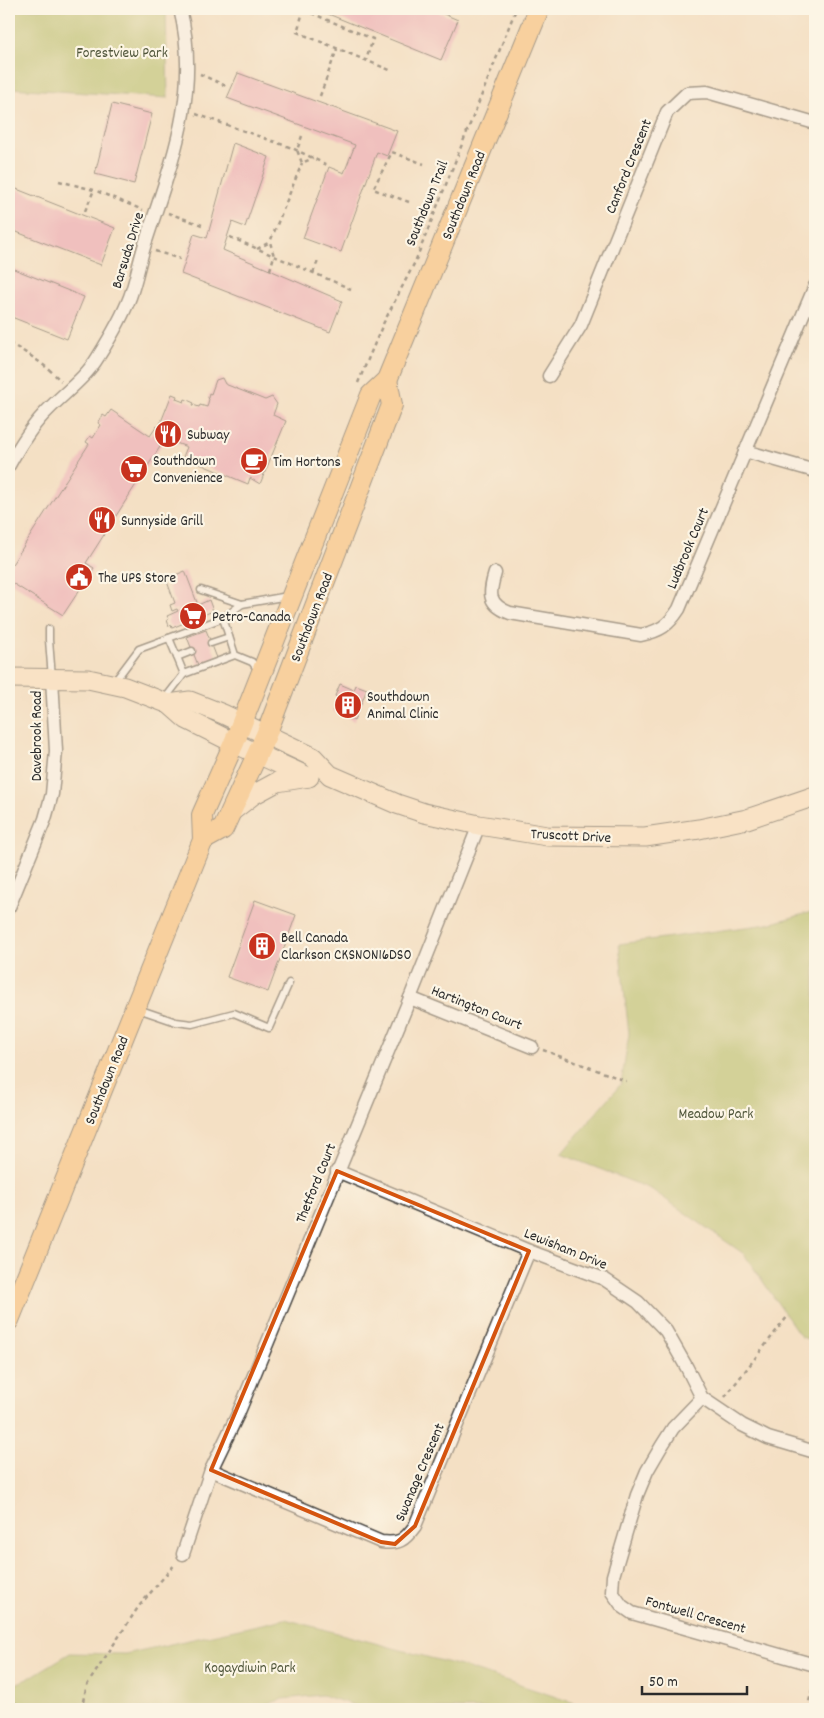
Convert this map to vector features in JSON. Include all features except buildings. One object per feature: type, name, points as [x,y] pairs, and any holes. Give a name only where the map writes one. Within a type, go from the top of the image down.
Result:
[{"type":"main road","name":"Southdown Road","points":[[9,1320],[203,840],[202,815],[234,743],[371,394],[387,380],[539,9]]},
{"type":"main road","name":"Southdown Road","points":[[203,840],[223,829],[266,735],[392,405],[387,380]]},
{"type":"street","name":"Barsuda Drive","points":[[9,465],[20,445],[42,416],[97,360],[120,320],[130,296],[174,153],[185,110],[188,68],[184,26],[180,9]]},
{"type":"street","name":"Canford Crescent","points":[[549,376],[581,325],[667,112],[687,93],[707,92],[815,123]]},
{"type":"street","name":"Ludbrook Court","points":[[495,573],[490,590],[492,601],[500,609],[510,612],[641,634],[656,632],[671,621],[679,610],[815,286]]},
{"type":"street","points":[[746,451],[815,472]]},
{"type":"street","name":"Truscott Drive","points":[[9,678],[88,679],[125,687],[166,703],[186,719],[308,777],[330,775]]},
{"type":"street","name":"Davebrook Road","points":[[9,906],[52,794],[56,751],[52,678]]},
{"type":"street","name":"Truscott Drive","points":[[166,703],[190,700],[242,722],[313,757],[330,775],[397,804],[424,813],[479,825],[547,836],[645,837],[699,829],[747,819],[815,796]]},
{"type":"street","points":[[231,812],[253,795],[277,782],[308,777]]},
{"type":"street","name":"Thetford Court","points":[[183,1554],[211,1470],[238,1414],[410,998],[479,825]]},
{"type":"street","name":"Hartington Court","points":[[410,998],[532,1047]]},
{"type":"street","name":"Lewisham Drive","points":[[337,1171],[528,1250],[604,1279],[638,1302],[666,1331],[688,1368],[702,1398],[742,1425],[768,1438],[815,1452]]},
{"type":"street","name":"Swanage Crescent","points":[[211,1470],[381,1542],[395,1544],[408,1536],[415,1526],[528,1250]]},
{"type":"street","name":"Fontwell Crescent","points":[[702,1398],[673,1428],[647,1471],[637,1495],[613,1576],[612,1592],[622,1606],[632,1613],[815,1665]]},
{"type":"lane","points":[[201,590],[242,604]]},
{"type":"lane","points":[[113,684],[139,649],[223,618],[242,604],[292,595]]},
{"type":"lane","points":[[223,618],[235,655]]},
{"type":"lane","points":[[49,629],[52,678]]},
{"type":"lane","points":[[211,644],[229,637]]},
{"type":"lane","points":[[169,638],[184,674]]},
{"type":"lane","points":[[176,657],[192,651]]},
{"type":"lane","points":[[166,703],[184,674],[235,655],[252,662],[261,673]]},
{"type":"lane","points":[[134,1008],[176,1022],[192,1024],[234,1013],[269,1028],[290,983]]},
{"type":"path","points":[[366,60],[373,39],[304,9],[297,32],[392,71]]},
{"type":"path","name":"Southdown Trail","points":[[354,391],[383,324],[415,262],[516,9]]},
{"type":"path","points":[[320,96],[337,49]]},
{"type":"path","points":[[188,68],[226,86]]},
{"type":"path","points":[[185,110],[297,150],[327,165]]},
{"type":"path","points":[[270,270],[274,256],[270,242],[302,163],[297,150],[302,136]]},
{"type":"path","points":[[409,202],[373,189],[392,152],[424,164]]},
{"type":"path","points":[[302,163],[313,158]]},
{"type":"path","points":[[59,181],[94,190],[155,212],[202,224]]},
{"type":"path","points":[[85,212],[94,190]]},
{"type":"path","points":[[230,237],[351,289]]},
{"type":"path","points":[[257,249],[270,242]]},
{"type":"path","points":[[144,247],[180,260]]},
{"type":"path","points":[[313,273],[318,261]]},
{"type":"path","points":[[9,344],[26,352],[47,367],[69,389]]},
{"type":"path","points":[[532,1047],[626,1081]]},
{"type":"path","points":[[716,1408],[787,1316]]},
{"type":"path","points":[[81,1709],[88,1685],[139,1606],[183,1554]]},
{"type":"path","points":[[807,1709],[815,1679]]},
{"type":"path","points":[[9,1698],[23,1709]]},
{"type":"highlighted area","points":[[337,1171],[529,1251],[415,1526],[395,1544],[381,1542],[211,1470]]},
{"type":"green space","name":"Forestview Park","points":[[9,9],[166,9],[168,98],[9,88]]},
{"type":"green space","name":"Meadow Park","points":[[815,911],[815,1341],[801,1337],[744,1254],[651,1189],[561,1154],[621,1084],[629,1034],[619,944],[768,924]]},
{"type":"green space","name":"Kogaydiwin Park","points":[[285,1619],[468,1668],[593,1709],[366,1709],[322,1695],[283,1699],[252,1709],[9,1709],[9,1687],[29,1678],[70,1653],[125,1654]]},
{"type":"place","name":"Subway","points":[[168,434]]},
{"type":"place","name":"Tim Hortons","points":[[254,461]]},
{"type":"place","name":"Southdown Convenience","points":[[134,469]]},
{"type":"place","name":"Sunnyside Grill","points":[[102,520]]},
{"type":"place","name":"The UPS Store","points":[[79,577]]},
{"type":"place","name":"Petro-Canada","points":[[193,616]]},
{"type":"place","name":"Southdown Animal Clinic","points":[[348,705]]},
{"type":"place","name":"Bell Canada Clarkson CKSNON16DS0","points":[[262,946]]}]
